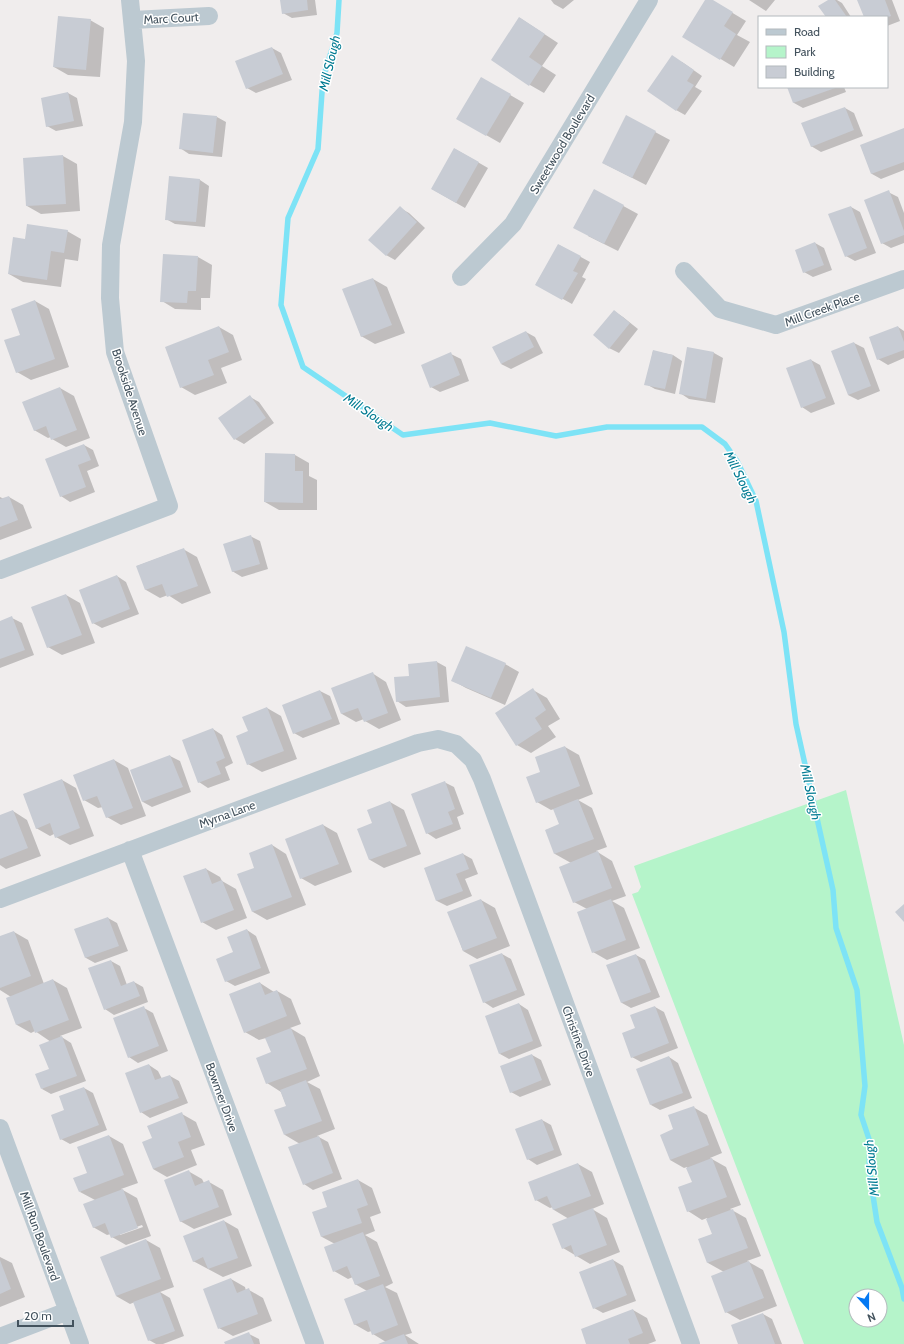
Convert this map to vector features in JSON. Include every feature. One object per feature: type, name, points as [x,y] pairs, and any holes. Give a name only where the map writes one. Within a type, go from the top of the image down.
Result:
[{"type":"street","name":"Brookside Avenue","points":[[0,570],[169,506],[115,352],[110,298],[111,245],[133,122],[136,61],[130,0]]},
{"type":"street","name":"Sweetwood Boulevard","points":[[461,277],[513,224],[649,0]]},
{"type":"street","name":"Marc Court","points":[[133,20],[209,16]]},
{"type":"street","name":"Mill Creek Place","points":[[684,271],[720,309],[776,325],[904,279]]},
{"type":"street","name":"Myrna Lane","points":[[0,899],[418,743],[438,739],[456,744]]},
{"type":"street","name":"Christine Drive","points":[[456,744],[473,760],[482,779],[691,1344]]},
{"type":"street","name":"Bowmer Drive","points":[[130,850],[315,1344]]},
{"type":"street","name":"Mill Run Boulevard","points":[[0,1128],[80,1344]]},
{"type":"street","points":[[0,1337],[68,1311]]},
{"type":"green space","points":[[846,790],[904,1045],[904,1344],[804,1344],[632,894],[638,892],[641,887],[634,866]]},
{"type":"building","points":[[280,0],[307,0],[308,10],[282,14]]},
{"type":"building","points":[[705,0],[713,0],[733,12],[724,26],[736,34],[720,60],[682,37]]},
{"type":"building","points":[[828,0],[835,0],[846,16],[825,16],[818,6]]},
{"type":"building","points":[[857,0],[885,0],[891,16],[888,17],[864,16]]},
{"type":"building","points":[[58,16],[91,19],[86,70],[53,67]]},
{"type":"building","points":[[519,17],[545,34],[529,57],[542,66],[529,86],[491,60]]},
{"type":"building","points":[[272,47],[283,74],[246,89],[235,61]]},
{"type":"building","points":[[672,55],[694,70],[687,81],[694,85],[676,111],[647,91]]},
{"type":"building","points":[[481,77],[511,94],[486,136],[456,119]]},
{"type":"building","points":[[787,88],[835,88],[793,103]]},
{"type":"building","points":[[68,92],[74,121],[46,127],[41,98]]},
{"type":"building","points":[[845,107],[854,130],[811,147],[801,123]]},
{"type":"building","points":[[183,113],[217,116],[213,153],[179,149]]},
{"type":"building","points":[[626,115],[656,131],[632,178],[602,163]]},
{"type":"building","points":[[904,128],[904,162],[871,174],[860,145]]},
{"type":"building","points":[[454,148],[479,162],[456,203],[431,189]]},
{"type":"building","points":[[63,155],[66,204],[26,206],[23,158]]},
{"type":"building","points":[[169,176],[200,179],[196,222],[165,220]]},
{"type":"building","points":[[594,189],[624,205],[604,244],[573,228]]},
{"type":"building","points":[[889,190],[904,231],[904,235],[881,244],[864,200]]},
{"type":"building","points":[[400,206],[417,222],[386,256],[368,240]]},
{"type":"building","points":[[851,206],[867,248],[845,257],[828,214]]},
{"type":"building","points":[[27,224],[68,230],[64,253],[51,251],[47,280],[8,274],[13,237],[25,239]]},
{"type":"building","points":[[815,242],[824,265],[803,273],[795,250]]},
{"type":"building","points":[[558,244],[581,256],[573,271],[578,273],[562,300],[535,285]]},
{"type":"building","points":[[163,254],[198,256],[196,291],[188,291],[187,303],[160,302]]},
{"type":"building","points":[[373,278],[392,325],[361,337],[342,289]]},
{"type":"building","points":[[35,300],[55,359],[16,373],[4,340],[20,335],[11,309]]},
{"type":"building","points":[[614,310],[630,323],[609,349],[593,335]]},
{"type":"building","points":[[219,326],[229,352],[208,360],[214,375],[180,388],[165,347]]},
{"type":"building","points":[[898,326],[904,342],[904,350],[877,360],[869,337]]},
{"type":"building","points":[[526,331],[534,347],[501,364],[492,347]]},
{"type":"building","points":[[854,342],[871,386],[848,395],[831,351]]},
{"type":"building","points":[[687,347],[714,352],[706,399],[679,394]]},
{"type":"building","points":[[653,350],[673,355],[665,389],[644,385]]},
{"type":"building","points":[[451,352],[460,375],[430,388],[421,365]]},
{"type":"building","points":[[811,359],[826,398],[801,408],[786,368]]},
{"type":"building","points":[[60,387],[77,430],[51,440],[46,426],[34,431],[22,402]]},
{"type":"building","points":[[250,395],[266,418],[234,440],[218,418]]},
{"type":"building","points":[[84,444],[91,460],[78,465],[86,487],[60,497],[45,459]]},
{"type":"building","points":[[265,453],[295,454],[295,471],[303,471],[303,503],[264,502]]},
{"type":"building","points":[[9,496],[18,520],[0,527],[0,499]]},
{"type":"building","points":[[251,535],[260,564],[232,572],[223,544]]},
{"type":"building","points":[[184,548],[198,586],[167,597],[162,584],[145,590],[136,566]]},
{"type":"building","points":[[117,575],[130,609],[92,624],[79,590]]},
{"type":"building","points":[[66,594],[82,635],[47,648],[31,607]]},
{"type":"building","points":[[12,616],[25,650],[0,659],[0,621]]},
{"type":"building","points":[[466,646],[506,663],[491,698],[451,681]]},
{"type":"building","points":[[437,661],[440,697],[396,702],[394,677],[409,676],[408,664]]},
{"type":"building","points":[[373,672],[388,713],[364,722],[358,708],[341,714],[331,688]]},
{"type":"building","points":[[533,688],[546,710],[535,718],[542,729],[516,746],[495,713]]},
{"type":"building","points":[[320,690],[332,719],[293,734],[282,705]]},
{"type":"building","points":[[267,707],[284,751],[247,765],[236,736],[248,731],[242,717]]},
{"type":"building","points":[[213,728],[225,758],[216,762],[221,774],[198,783],[182,740]]},
{"type":"building","points":[[565,746],[580,786],[536,803],[526,777],[540,772],[535,757]]},
{"type":"building","points":[[170,755],[183,787],[142,802],[130,770]]},
{"type":"building","points":[[114,759],[133,808],[106,818],[97,796],[83,801],[73,775]]},
{"type":"building","points":[[62,779],[80,828],[55,838],[50,823],[36,829],[23,794]]},
{"type":"building","points":[[445,781],[455,809],[448,812],[453,824],[426,834],[411,794]]},
{"type":"building","points":[[578,799],[594,839],[554,854],[545,830],[559,824],[553,809]]},
{"type":"building","points":[[390,801],[407,846],[369,860],[357,829],[372,823],[367,810]]},
{"type":"building","points":[[13,810],[28,848],[0,859],[0,815]]},
{"type":"building","points":[[323,824],[339,864],[300,879],[285,839]]},
{"type":"building","points":[[272,844],[292,897],[252,912],[237,874],[254,868],[249,853]]},
{"type":"building","points":[[598,851],[612,888],[573,903],[559,867]]},
{"type":"building","points":[[463,853],[469,869],[456,874],[463,891],[436,901],[424,868]]},
{"type":"building","points":[[206,868],[212,884],[222,880],[234,910],[201,923],[183,876]]},
{"type":"building","points":[[481,899],[497,938],[463,951],[447,912]]},
{"type":"building","points":[[611,899],[626,940],[592,953],[577,912]]},
{"type":"building","points":[[904,904],[904,922],[895,912]]},
{"type":"building","points":[[108,917],[119,946],[85,958],[74,929]]},
{"type":"building","points":[[247,929],[261,968],[225,982],[216,959],[233,952],[227,937]]},
{"type":"building","points":[[14,931],[31,976],[0,988],[0,936]]},
{"type":"building","points":[[502,953],[517,990],[483,1003],[469,965]]},
{"type":"building","points":[[636,954],[651,992],[621,1003],[606,965]]},
{"type":"building","points":[[111,960],[121,986],[134,981],[140,996],[104,1010],[88,968]]},
{"type":"building","points":[[53,979],[69,1020],[35,1033],[30,1020],[16,1025],[6,998]]},
{"type":"building","points":[[260,982],[265,995],[277,990],[287,1016],[244,1033],[229,994]]},
{"type":"building","points":[[519,1003],[533,1041],[499,1054],[485,1016]]},
{"type":"building","points":[[144,1006],[159,1046],[128,1058],[113,1018]]},
{"type":"building","points":[[655,1006],[669,1043],[631,1058],[622,1033],[635,1028],[630,1015]]},
{"type":"building","points":[[291,1028],[307,1069],[266,1084],[256,1058],[271,1052],[265,1038]]},
{"type":"building","points":[[62,1036],[77,1076],[41,1089],[35,1074],[49,1069],[39,1045]]},
{"type":"building","points":[[532,1054],[542,1080],[510,1093],[500,1066]]},
{"type":"building","points":[[669,1056],[683,1093],[650,1105],[636,1069]]},
{"type":"building","points":[[149,1064],[155,1080],[170,1075],[179,1098],[140,1113],[125,1073]]},
{"type":"building","points":[[306,1080],[322,1121],[284,1135],[274,1110],[286,1106],[280,1090]]},
{"type":"building","points":[[84,1087],[99,1125],[60,1140],[51,1115],[64,1110],[59,1096]]},
{"type":"building","points":[[694,1106],[709,1145],[670,1160],[660,1135],[673,1129],[668,1115]]},
{"type":"building","points":[[182,1112],[191,1137],[178,1142],[184,1157],[153,1169],[142,1142],[152,1138],[147,1126]]},
{"type":"building","points":[[542,1119],[554,1150],[527,1160],[515,1129]]},
{"type":"building","points":[[109,1135],[124,1175],[79,1192],[73,1178],[87,1173],[77,1147]]},
{"type":"building","points":[[319,1136],[333,1173],[303,1185],[288,1147]]},
{"type":"building","points":[[712,1158],[727,1197],[687,1212],[678,1187],[692,1182],[686,1168]]},
{"type":"building","points":[[578,1163],[591,1196],[553,1210],[547,1196],[535,1201],[528,1182]]},
{"type":"building","points":[[189,1170],[195,1186],[209,1180],[219,1207],[180,1222],[164,1180]]},
{"type":"building","points":[[358,1179],[368,1205],[357,1209],[362,1223],[321,1237],[312,1212],[327,1207],[322,1192]]},
{"type":"building","points":[[123,1189],[138,1228],[111,1238],[105,1223],[93,1228],[83,1204]]},
{"type":"building","points":[[593,1208],[607,1245],[575,1257],[571,1245],[562,1249],[552,1224]]},
{"type":"building","points":[[733,1209],[748,1248],[707,1263],[698,1239],[712,1234],[706,1219]]},
{"type":"building","points":[[224,1220],[238,1258],[208,1269],[203,1257],[193,1262],[183,1236]]},
{"type":"building","points":[[363,1232],[380,1276],[355,1285],[347,1266],[333,1272],[324,1247]]},
{"type":"building","points":[[146,1239],[161,1279],[116,1296],[100,1257]]},
{"type":"building","points":[[613,1259],[627,1295],[593,1309],[579,1272]]},
{"type":"building","points":[[0,1260],[11,1289],[0,1294]]},
{"type":"building","points":[[749,1261],[764,1298],[725,1313],[711,1276]]},
{"type":"building","points":[[231,1278],[237,1293],[249,1288],[258,1314],[218,1329],[203,1289]]},
{"type":"building","points":[[383,1284],[398,1325],[372,1335],[367,1320],[354,1325],[344,1299]]},
{"type":"building","points":[[160,1292],[175,1331],[148,1341],[133,1302]]},
{"type":"building","points":[[633,1309],[643,1333],[628,1339],[630,1344],[586,1344],[581,1329]]},
{"type":"building","points":[[763,1313],[775,1344],[738,1344],[731,1325]]},
{"type":"building","points":[[249,1332],[254,1344],[225,1344],[224,1342]]},
{"type":"building","points":[[404,1334],[408,1344],[378,1344]]},
{"type":"waterway","name":"Mill Slough","points":[[339,0],[337,33],[323,78],[318,149],[288,218],[281,305],[303,367],[403,435],[490,423],[556,436],[607,427],[702,427],[725,444],[737,461],[756,501],[784,632],[796,724],[833,890],[836,928],[857,990],[865,1086],[861,1115],[870,1142],[869,1169],[877,1222],[902,1288],[904,1299]]}]
